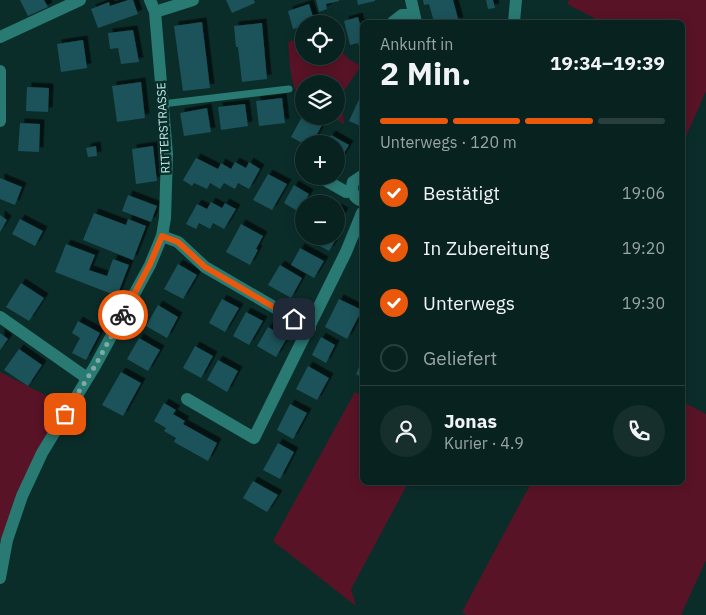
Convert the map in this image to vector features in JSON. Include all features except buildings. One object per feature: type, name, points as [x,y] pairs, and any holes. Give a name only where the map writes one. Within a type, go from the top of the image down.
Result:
[{"type":"street","points":[[0,37],[80,0]]},
{"type":"street","points":[[153,6],[193,0]]},
{"type":"street","points":[[396,20],[402,15],[415,19],[411,0]]},
{"type":"street","points":[[514,20],[516,0]]},
{"type":"street","name":"RITTERSTRASSE","points":[[0,578],[7,540],[22,496],[42,453],[87,378],[150,264],[162,236],[165,218],[167,154],[153,6]]},
{"type":"street","points":[[0,71],[0,121]]},
{"type":"street","points":[[360,178],[354,182],[352,190],[356,198],[360,200]]},
{"type":"street","points":[[334,185],[346,192],[352,190]]},
{"type":"street","points":[[187,399],[254,438],[310,328],[360,219]]},
{"type":"street","points":[[162,236],[178,242],[205,267],[310,328]]},
{"type":"street","points":[[0,317],[87,378]]},
{"type":"lane","points":[[162,104],[289,89]]},
{"type":"shaded area","points":[[569,0],[706,0],[706,91],[685,138],[685,20],[594,20],[594,18],[567,4]]},
{"type":"shaded area","points":[[295,40],[295,65],[345,65],[345,55],[360,65],[360,67],[345,89],[345,75],[295,75],[295,90],[288,42]]},
{"type":"shaded area","points":[[0,372],[65,405],[16,495],[0,544]]},
{"type":"shaded area","points":[[355,392],[360,395],[360,485],[407,485],[351,589],[356,606],[273,541]]},
{"type":"shaded area","points":[[685,403],[706,414],[706,560],[681,615],[466,615],[462,612],[530,485],[685,485]]},
{"type":"way so far","points":[[65,414],[95,366],[123,315]]},
{"type":"route","points":[[123,315],[150,264],[162,236],[178,242],[205,267],[294,319]]}]
